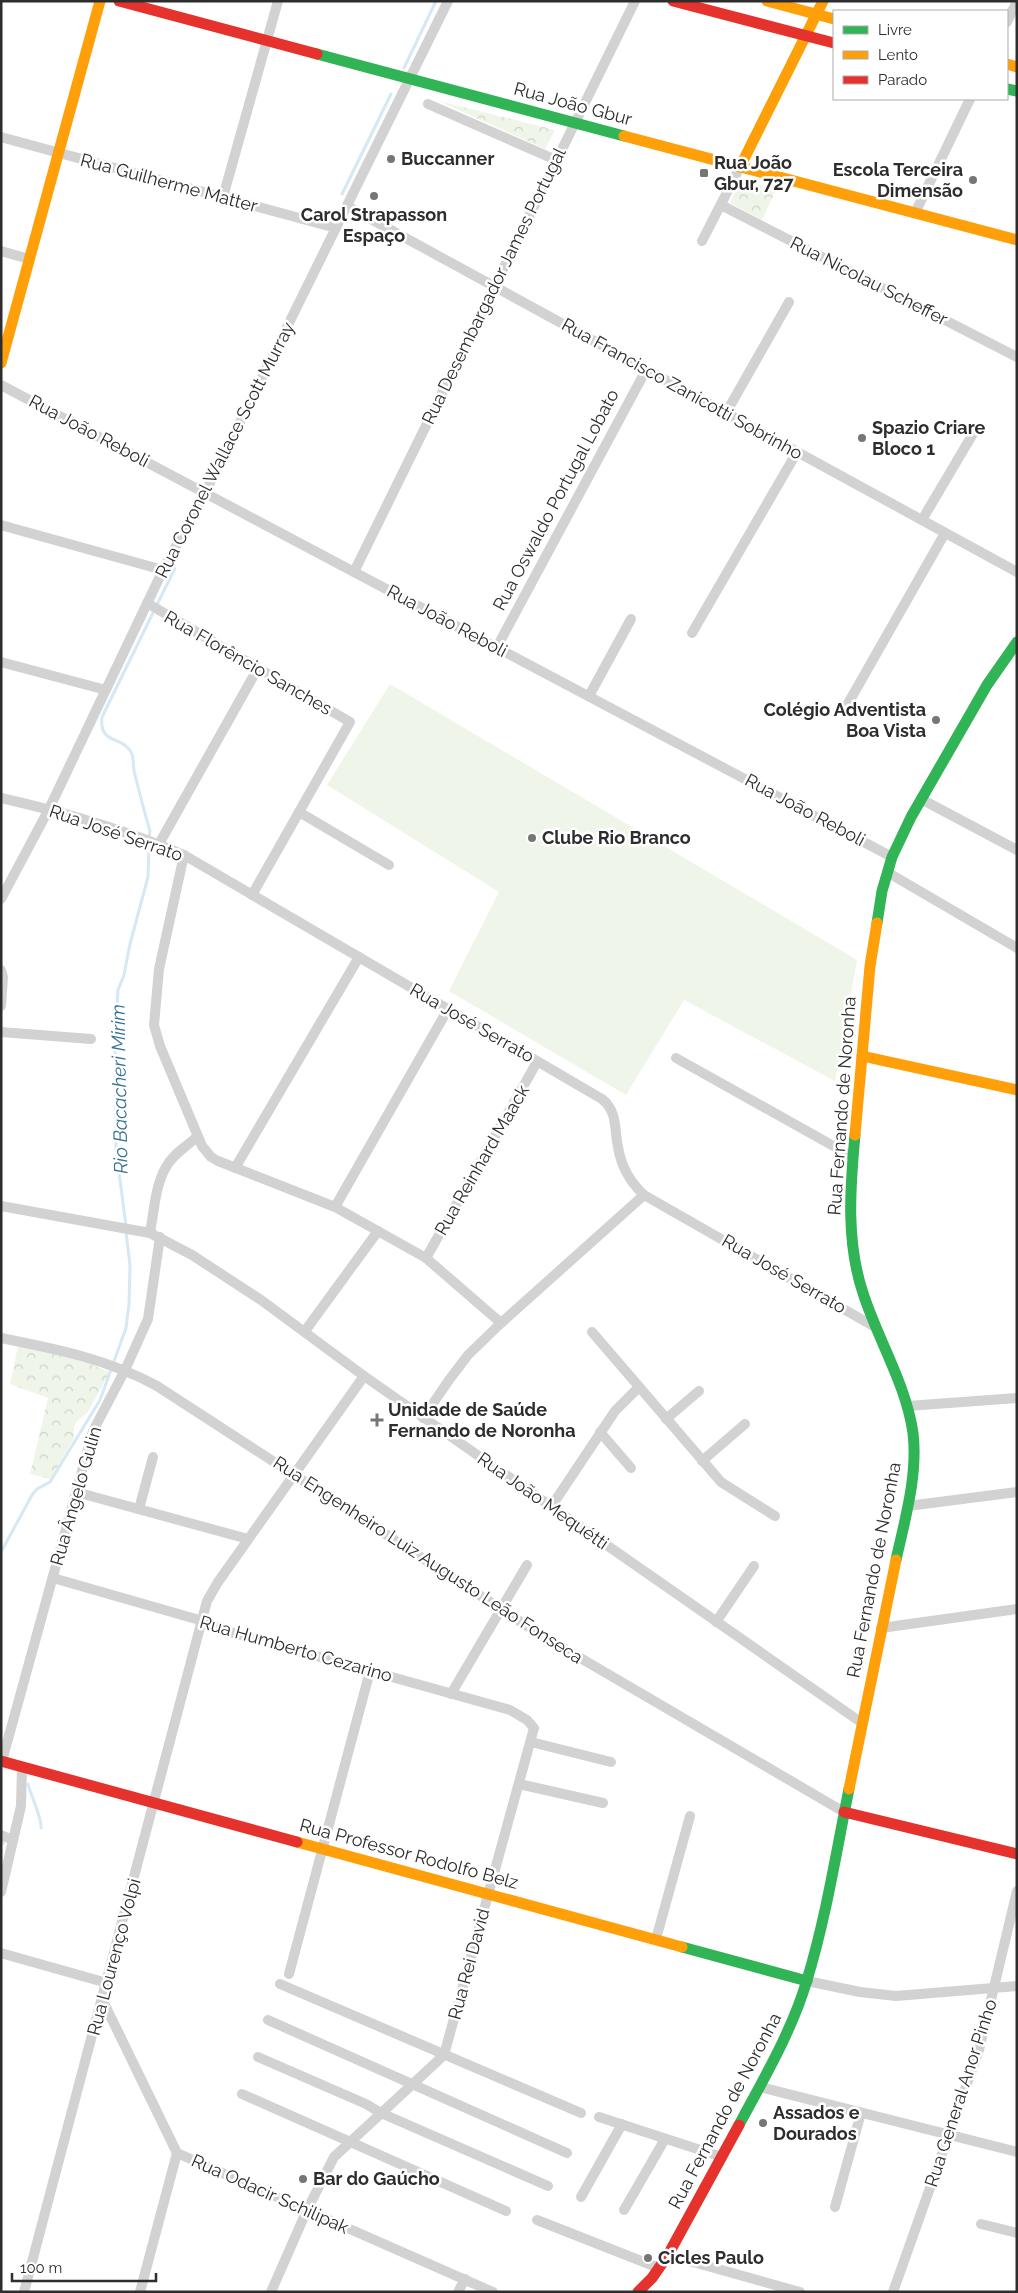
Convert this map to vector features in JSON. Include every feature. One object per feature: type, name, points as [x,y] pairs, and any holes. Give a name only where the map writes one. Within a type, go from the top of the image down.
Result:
[{"type":"main road","points":[[1,363],[100,1]]},
{"type":"main road","name":"Rua João Gbur","points":[[119,1],[1017,240]]},
{"type":"main road","points":[[673,1],[833,43]]},
{"type":"main road","points":[[767,1],[814,19],[833,19]]},
{"type":"main road","points":[[740,167],[823,1]]},
{"type":"main road","name":"Rua Fernando de Noronha","points":[[638,2292],[668,2255],[783,2043],[808,1980],[826,1904],[881,1628],[908,1506],[914,1451],[908,1406],[875,1327],[863,1293],[854,1255],[850,1210],[870,966],[887,872],[892,857],[922,799],[991,679],[1017,642]]},
{"type":"main road","points":[[862,1056],[1017,1090]]},
{"type":"main road","name":"Rua Professor Rodolfo Belz","points":[[2,1761],[808,1980]]},
{"type":"main road","points":[[844,1812],[1017,1854]]},
{"type":"street","points":[[223,197],[278,1]]},
{"type":"street","name":"Rua Coronel Wallace Scott Murray","points":[[1,899],[49,809],[147,604],[205,493],[448,1]]},
{"type":"street","name":"Rua Desembargador James Portugal","points":[[354,572],[635,1]]},
{"type":"street","points":[[1008,20],[1016,1]]},
{"type":"street","points":[[914,213],[970,100]]},
{"type":"street","points":[[428,104],[556,160]]},
{"type":"street","name":"Rua Guilherme Matter","points":[[1,137],[336,228]]},
{"type":"street","points":[[702,241],[740,167]]},
{"type":"street","name":"Rua Nicolau Scheffer","points":[[721,205],[1017,357]]},
{"type":"street","name":"Rua Francisco Zanicotti Sobrinho","points":[[347,206],[1017,572]]},
{"type":"street","points":[[1,251],[30,259]]},
{"type":"street","points":[[726,413],[789,302]]},
{"type":"street","name":"Rua Oswaldo Portugal Lobato","points":[[497,647],[646,370]]},
{"type":"street","name":"Rua João Reboli","points":[[1,385],[892,857]]},
{"type":"street","points":[[922,520],[974,432]]},
{"type":"street","points":[[692,633],[797,452]]},
{"type":"street","points":[[1,524],[164,570]]},
{"type":"street","points":[[846,707],[945,532]]},
{"type":"street","name":"Rua Florêncio Sanches","points":[[147,604],[350,722],[298,812]]},
{"type":"street","points":[[589,696],[631,619]]},
{"type":"street","points":[[1,662],[106,690]]},
{"type":"street","points":[[153,843],[258,668]]},
{"type":"street","name":"Rua José Serrato","points":[[1,798],[49,809],[184,855],[608,1104],[614,1112],[618,1147],[625,1171],[644,1195],[875,1327]]},
{"type":"street","points":[[922,799],[1017,850]]},
{"type":"street","points":[[252,895],[298,812],[389,865]]},
{"type":"street","points":[[184,855],[159,969],[154,1025],[160,1046],[206,1151],[211,1157],[236,1168],[335,1207],[426,1258],[501,1323]]},
{"type":"street","points":[[887,872],[1017,948]]},
{"type":"street","points":[[236,1168],[359,957]]},
{"type":"street","points":[[1,970],[3,977],[1,1006]]},
{"type":"street","points":[[335,1207],[448,1009]]},
{"type":"street","points":[[1,1032],[92,1039]]},
{"type":"street","points":[[676,1058],[853,1157]]},
{"type":"street","name":"Rua Reinhard Maack","points":[[426,1258],[537,1062]]},
{"type":"street","name":"Rua Ângelo Gulin","points":[[2,1761],[93,1431],[148,1319],[157,1196],[166,1167],[174,1156],[198,1136]]},
{"type":"street","points":[[422,1418],[458,1367],[501,1323],[644,1195]]},
{"type":"street","name":"Rua João Mequétti","points":[[1,1206],[121,1227],[155,1235],[242,1286],[422,1418],[862,1723]]},
{"type":"street","points":[[304,1331],[378,1231]]},
{"type":"street","points":[[592,1332],[720,1482],[775,1516]]},
{"type":"street","name":"Rua Engenheiro Luiz Augusto Leão Fonseca","points":[[1,1338],[81,1355],[122,1369],[157,1386],[557,1645],[844,1812]]},
{"type":"street","name":"Rua Lourenço Volpi","points":[[24,2292],[207,1601],[211,1592],[364,1376]]},
{"type":"street","points":[[551,1507],[615,1411],[640,1387]]},
{"type":"street","points":[[666,1419],[699,1391]]},
{"type":"street","points":[[908,1406],[1017,1398]]},
{"type":"street","points":[[702,1461],[745,1424]]},
{"type":"street","points":[[600,1432],[631,1468]]},
{"type":"street","points":[[139,1509],[153,1457]]},
{"type":"street","points":[[76,1492],[248,1539]]},
{"type":"street","points":[[908,1506],[1017,1492]]},
{"type":"street","points":[[451,1694],[527,1565]]},
{"type":"street","points":[[716,1622],[754,1566]]},
{"type":"street","name":"Rua Humberto Cezarino","points":[[53,1578],[203,1621],[223,1630],[510,1710],[527,1720],[534,1728]]},
{"type":"street","points":[[881,1628],[1017,1609]]},
{"type":"street","points":[[289,1974],[370,1671]]},
{"type":"street","name":"Rua Rei David","points":[[444,2055],[534,1728]]},
{"type":"street","points":[[531,1742],[612,1762]]},
{"type":"street","points":[[1,1892],[22,1799],[22,1767]]},
{"type":"street","points":[[519,1784],[603,1803]]},
{"type":"street","points":[[656,1940],[690,1816]]},
{"type":"street","points":[[1,1835],[13,1840]]},
{"type":"street","name":"Rua General Anor Pinho","points":[[893,2292],[979,2050],[1017,1892]]},
{"type":"street","points":[[1,1953],[107,1983]]},
{"type":"street","points":[[808,1980],[860,1992],[896,1996],[1017,1986]]},
{"type":"street","points":[[280,1984],[581,2113]]},
{"type":"street","name":"Rua Odacir Schilipak","points":[[102,1999],[177,2154],[493,2292]]},
{"type":"street","points":[[268,2020],[413,2083],[429,2093],[567,2152]]},
{"type":"street","points":[[271,2292],[307,2210],[334,2157],[444,2055]]},
{"type":"street","points":[[258,2057],[548,2186]]},
{"type":"street","points":[[760,2088],[1017,2152]]},
{"type":"street","points":[[242,2094],[506,2211]]},
{"type":"street","points":[[835,2207],[861,2113]]},
{"type":"street","points":[[599,2117],[722,2157]]},
{"type":"street","points":[[581,2197],[622,2124]]},
{"type":"street","points":[[624,2210],[665,2139]]},
{"type":"street","points":[[140,2292],[177,2154]]},
{"type":"street","points":[[537,2220],[659,2268]]},
{"type":"street","points":[[982,2224],[1017,2233]]},
{"type":"street","points":[[668,2255],[800,2292]]},
{"type":"street","points":[[458,2292],[464,2280]]},
{"type":"green space","points":[[439,101],[555,130],[545,149]]},
{"type":"green space","points":[[740,180],[776,190],[762,220],[730,203]]},
{"type":"green space","name":"Clube Rio Branco","points":[[390,684],[857,960],[835,1081],[684,1000],[626,1095],[449,991],[499,892],[327,785]]},
{"type":"green space","points":[[18,1346],[82,1361],[110,1372],[88,1412],[76,1422],[74,1438],[51,1479],[30,1474],[48,1398],[10,1384]]},
{"type":"waterway","name":"Rio Bacacheri Mirim","points":[[404,68],[436,1]]},
{"type":"waterway","name":"Rio Bacacheri Mirim","points":[[342,194],[391,94]]},
{"type":"waterway","name":"Rio Bacacheri Mirim","points":[[149,838],[150,831],[134,771],[132,754],[122,743],[107,736],[102,726],[102,717],[175,568]]},
{"type":"waterway","name":"Rio Bacacheri Mirim","points":[[126,1226],[116,1149],[115,1036],[118,990],[124,975],[130,944],[148,877],[149,844]]},
{"type":"waterway","name":"Rio Bacacheri Mirim","points":[[1,1552],[32,1495],[37,1489],[50,1482],[100,1400],[126,1328],[130,1265],[126,1232]]},
{"type":"waterway","name":"Rio Bacacheri Mirim","points":[[28,1784],[41,1828]]},
{"type":"traffic: fast","points":[[317,54],[624,136]]},
{"type":"traffic: fast","points":[[1008,89],[1017,91]]},
{"type":"traffic: fast","points":[[877,923],[882,891],[892,857],[911,817],[987,685],[1017,642]]},
{"type":"traffic: fast","points":[[855,1135],[851,1195],[854,1254],[863,1293],[898,1380],[913,1433],[914,1465],[912,1481],[896,1560]]},
{"type":"traffic: fast","points":[[739,2125],[768,2072],[801,1999],[814,1957],[825,1909],[849,1789]]},
{"type":"traffic: fast","points":[[682,1947],[807,1981]]},
{"type":"traffic: slow","points":[[1,363],[100,1]]},
{"type":"traffic: slow","points":[[767,1],[833,19]]},
{"type":"traffic: slow","points":[[740,167],[823,1]]},
{"type":"traffic: slow","points":[[1008,64],[1017,67]]},
{"type":"traffic: slow","points":[[624,136],[1017,240]]},
{"type":"traffic: slow","points":[[855,1135],[870,966],[877,923]]},
{"type":"traffic: slow","points":[[862,1056],[1017,1090]]},
{"type":"traffic: slow","points":[[849,1789],[896,1560]]},
{"type":"traffic: slow","points":[[297,1842],[682,1947]]},
{"type":"traffic: jam","points":[[119,1],[317,54]]},
{"type":"traffic: jam","points":[[673,1],[833,43]]},
{"type":"traffic: jam","points":[[1,1761],[297,1842]]},
{"type":"traffic: jam","points":[[844,1812],[1017,1854]]},
{"type":"traffic: jam","points":[[638,2292],[652,2278],[668,2255],[739,2125]]},
{"type":"place","name":"Buccanner","points":[[391,159]]},
{"type":"place","name":"Rua João Gbur, 727","points":[[704,173]]},
{"type":"place","name":"Escola Terceira Dimensão","points":[[973,180]]},
{"type":"place","name":"Carol Strapasson Espaço","points":[[374,196]]},
{"type":"place","name":"Spazio Criare Bloco 1","points":[[862,438]]},
{"type":"place","name":"Colégio Adventista Boa Vista","points":[[936,720]]},
{"type":"place","name":"Clube Rio Branco","points":[[532,838]]},
{"type":"place","name":"Unidade de Saúde Fernando de Noronha","points":[[377,1420]]},
{"type":"place","name":"Assados e Dourados","points":[[763,2123]]},
{"type":"place","name":"Bar do Gaúcho","points":[[303,2179]]},
{"type":"place","name":"Cicles Paulo","points":[[648,2258]]}]
